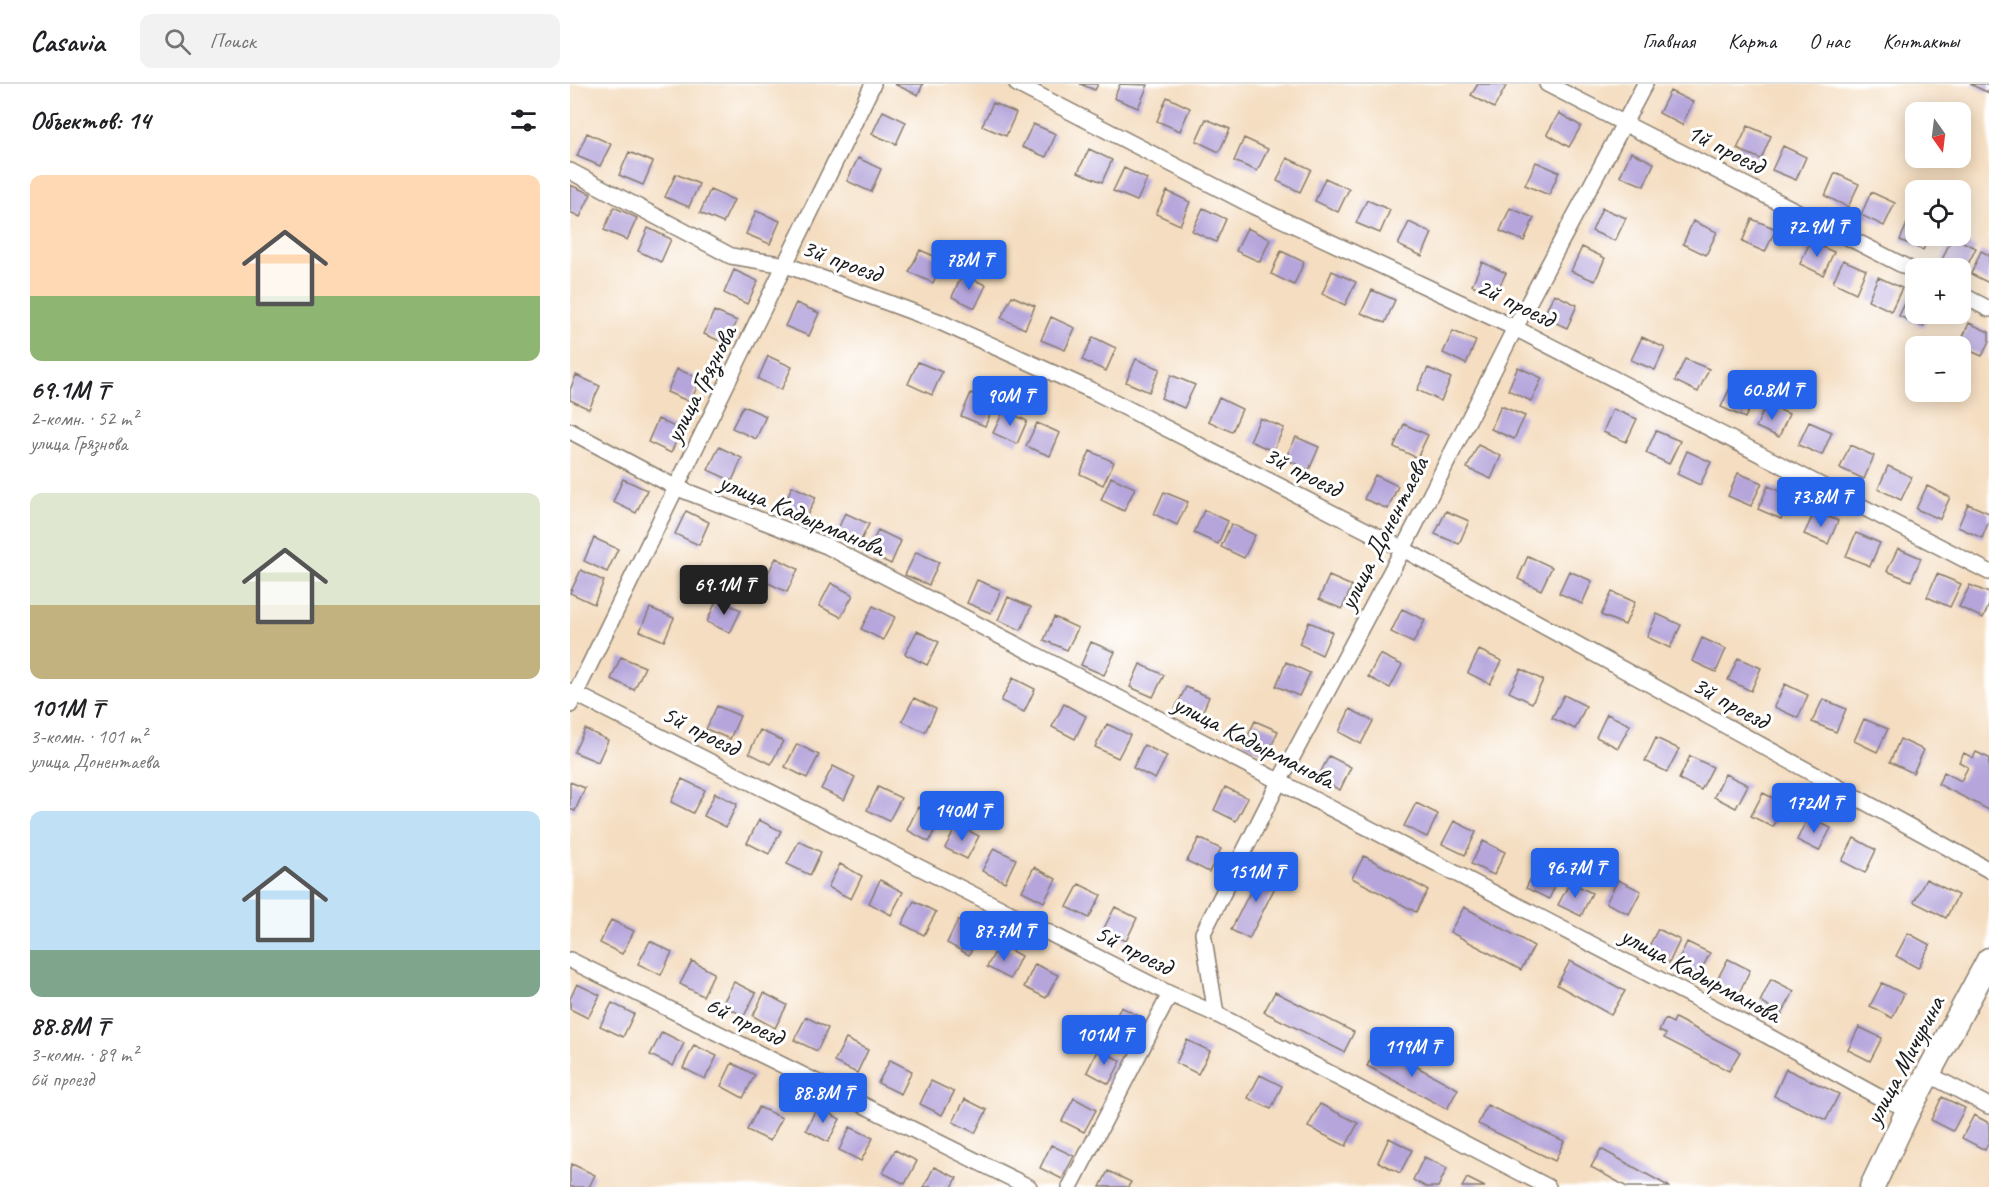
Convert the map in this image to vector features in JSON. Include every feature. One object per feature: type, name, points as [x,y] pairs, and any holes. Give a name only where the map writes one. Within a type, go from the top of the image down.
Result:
[{"type":"main road","name":"улица Мичурина","points":[[1872,1187],[1909,1108],[1989,960]]},
{"type":"street","name":"улица Грязнова","points":[[572,696],[786,265],[873,84]]},
{"type":"street","name":"2й проезд","points":[[1017,84],[1253,206],[1515,328],[1989,572]]},
{"type":"street","name":"1й проезд","points":[[1547,84],[1905,266]]},
{"type":"street","name":"улица Донентаева","points":[[1216,1014],[1203,933],[1515,328],[1645,84]]},
{"type":"street","name":"3й проезд","points":[[570,171],[731,255],[786,265],[940,322],[1093,391],[1403,549],[1989,870]]},
{"type":"street","points":[[1971,300],[1989,309]]},
{"type":"street","name":"улица Кадырманова","points":[[570,431],[675,487],[827,546],[1766,1035],[1877,1096],[1909,1108]]},
{"type":"street","name":"5й проезд","points":[[572,696],[1170,994],[1216,1014],[1548,1187]]},
{"type":"street","name":"6й проезд","points":[[570,960],[1029,1187]]},
{"type":"street","points":[[1071,1187],[1170,994]]},
{"type":"street","points":[[1928,1074],[1989,1106]]},
{"type":"building","points":[[894,84],[923,84],[918,95]]},
{"type":"building","points":[[1080,84],[1098,84],[1095,90]]},
{"type":"building","points":[[1120,84],[1148,85],[1138,108],[1114,98]]},
{"type":"building","points":[[1478,84],[1506,86],[1494,108],[1471,95]]},
{"type":"building","points":[[1970,84],[1989,84],[1989,93]]},
{"type":"building","points":[[1670,91],[1693,102],[1682,125],[1659,113]]},
{"type":"building","points":[[1167,97],[1190,108],[1180,131],[1157,121]]},
{"type":"building","points":[[993,103],[1016,113],[1006,136],[982,126]]},
{"type":"building","points":[[883,111],[906,122],[896,144],[872,134]]},
{"type":"building","points":[[1559,113],[1581,126],[1569,147],[1547,134]]},
{"type":"building","points":[[1206,119],[1230,129],[1219,152],[1196,141]]},
{"type":"building","points":[[1033,124],[1056,134],[1046,157],[1022,147]]},
{"type":"building","points":[[1748,126],[1771,136],[1761,159],[1737,149]]},
{"type":"building","points":[[587,133],[611,144],[600,166],[577,156]]},
{"type":"building","points":[[1244,138],[1268,149],[1257,171],[1234,161]]},
{"type":"building","points":[[1783,146],[1806,157],[1796,180],[1772,170]]},
{"type":"building","points":[[1089,149],[1112,160],[1102,182],[1078,172]]},
{"type":"building","points":[[629,152],[653,162],[643,185],[619,175]]},
{"type":"building","points":[[1631,152],[1654,163],[1644,186],[1620,176]]},
{"type":"building","points":[[858,158],[881,169],[871,192],[847,181]]},
{"type":"building","points":[[1287,158],[1311,169],[1300,192],[1277,181]]},
{"type":"building","points":[[1536,162],[1559,172],[1549,195],[1525,185]]},
{"type":"building","points":[[1124,168],[1147,179],[1137,201],[1113,191]]},
{"type":"building","points":[[1835,173],[1859,184],[1848,207],[1825,196]]},
{"type":"building","points":[[676,174],[699,184],[689,207],[665,197]]},
{"type":"building","points":[[1325,178],[1349,189],[1338,212],[1315,201]]},
{"type":"building","points":[[570,185],[591,194],[580,217],[570,212]]},
{"type":"building","points":[[710,190],[734,200],[723,223],[700,213]]},
{"type":"building","points":[[1167,191],[1190,202],[1180,225],[1156,214]]},
{"type":"building","points":[[1871,192],[1895,203],[1884,226],[1861,215]]},
{"type":"building","points":[[1367,200],[1390,210],[1380,233],[1356,223]]},
{"type":"building","points":[[614,207],[637,218],[627,240],[604,230]]},
{"type":"building","points":[[1203,208],[1226,219],[1216,242],[1192,231]]},
{"type":"building","points":[[1510,208],[1534,218],[1524,241],[1500,231]]},
{"type":"building","points":[[1602,208],[1626,218],[1615,241],[1592,231]]},
{"type":"building","points":[[756,211],[780,221],[770,244],[746,234]]},
{"type":"building","points":[[1752,219],[1776,229],[1765,252],[1742,242]]},
{"type":"building","points":[[1693,221],[1717,232],[1706,255],[1683,244]]},
{"type":"building","points":[[1409,222],[1432,233],[1422,256],[1398,245]]},
{"type":"building","points":[[648,228],[671,239],[661,262],[638,251]]},
{"type":"building","points":[[1247,228],[1270,239],[1260,262],[1236,251]]},
{"type":"building","points":[[1905,228],[1905,242],[1900,240]]},
{"type":"building","points":[[1810,242],[1834,252],[1823,275],[1800,264]]},
{"type":"building","points":[[1948,246],[1971,246],[1976,248],[1971,258],[1943,258]]},
{"type":"building","points":[[1582,247],[1605,258],[1595,281],[1571,271]]},
{"type":"building","points":[[920,250],[943,260],[933,283],[909,272]]},
{"type":"building","points":[[1281,251],[1304,262],[1294,285],[1271,274]]},
{"type":"building","points":[[1981,251],[1989,255],[1989,283],[1971,274]]},
{"type":"building","points":[[1843,260],[1866,270],[1856,293],[1833,282]]},
{"type":"building","points":[[1482,262],[1506,273],[1495,295],[1472,285]]},
{"type":"building","points":[[734,270],[758,281],[747,304],[724,293]]},
{"type":"building","points":[[1332,271],[1356,282],[1345,305],[1322,294]]},
{"type":"building","points":[[962,275],[986,285],[975,308],[952,297]]},
{"type":"building","points":[[1878,277],[1902,288],[1891,311],[1868,300]]},
{"type":"building","points":[[1372,290],[1395,300],[1385,323],[1361,313]]},
{"type":"building","points":[[1554,294],[1577,305],[1567,328],[1543,317]]},
{"type":"building","points":[[1012,296],[1035,306],[1025,329],[1001,318]]},
{"type":"building","points":[[796,303],[819,313],[809,336],[785,326]]},
{"type":"building","points":[[1905,303],[1905,319],[1899,316]]},
{"type":"building","points":[[714,311],[737,321],[727,344],[704,334]]},
{"type":"building","points":[[1051,317],[1075,328],[1065,350],[1041,340]]},
{"type":"building","points":[[1969,324],[1989,332],[1989,342],[1982,356],[1971,351],[1971,336],[1963,336]]},
{"type":"building","points":[[1453,331],[1476,341],[1466,364],[1443,353]]},
{"type":"building","points":[[1093,337],[1116,348],[1106,371],[1082,360]]},
{"type":"building","points":[[1642,337],[1665,348],[1655,370],[1631,360]]},
{"type":"building","points":[[768,356],[792,367],[781,390],[758,379]]},
{"type":"building","points":[[1136,359],[1160,369],[1149,392],[1126,382]]},
{"type":"building","points":[[1685,359],[1709,369],[1698,392],[1675,381]]},
{"type":"building","points":[[918,362],[942,372],[932,395],[908,384]]},
{"type":"building","points":[[1518,367],[1542,378],[1531,401],[1508,390]]},
{"type":"building","points":[[1428,368],[1451,378],[1441,401],[1417,390]]},
{"type":"building","points":[[677,369],[701,379],[690,402],[667,392]]},
{"type":"building","points":[[576,375],[600,386],[589,409],[570,400],[570,390]]},
{"type":"building","points":[[1171,375],[1195,385],[1184,408],[1161,398]]},
{"type":"building","points":[[1732,384],[1755,395],[1745,418],[1721,407]]},
{"type":"building","points":[[971,393],[995,404],[985,426],[961,416]]},
{"type":"building","points":[[1219,398],[1242,409],[1232,432],[1208,421]]},
{"type":"building","points":[[1766,404],[1789,414],[1779,437],[1756,427]]},
{"type":"building","points":[[743,406],[766,416],[756,439],[732,428]]},
{"type":"building","points":[[1501,406],[1525,416],[1514,439],[1491,429]]},
{"type":"building","points":[[1613,409],[1637,419],[1626,442],[1603,432]]},
{"type":"building","points":[[1004,410],[1027,421],[1017,444],[993,433]]},
{"type":"building","points":[[1260,418],[1284,428],[1273,451],[1250,441]]},
{"type":"building","points":[[658,419],[681,430],[671,453],[648,442]]},
{"type":"building","points":[[1809,422],[1832,432],[1822,455],[1798,445]]},
{"type":"building","points":[[1037,423],[1060,433],[1050,456],[1026,446]]},
{"type":"building","points":[[1404,424],[1428,435],[1417,458],[1394,447]]},
{"type":"building","points":[[1656,431],[1680,441],[1669,464],[1646,453]]},
{"type":"building","points":[[1296,437],[1319,447],[1309,470],[1285,459]]},
{"type":"building","points":[[1478,445],[1501,456],[1491,479],[1467,468]]},
{"type":"building","points":[[1850,445],[1874,456],[1864,479],[1840,468]]},
{"type":"building","points":[[719,447],[742,458],[732,481],[708,470]]},
{"type":"building","points":[[1090,451],[1114,462],[1103,485],[1080,474]]},
{"type":"building","points":[[1687,451],[1711,462],[1700,485],[1677,474]]},
{"type":"building","points":[[1888,466],[1912,477],[1901,500],[1878,489]]},
{"type":"building","points":[[1738,473],[1762,483],[1751,506],[1728,496]]},
{"type":"building","points":[[1375,475],[1398,486],[1388,509],[1364,499]]},
{"type":"building","points":[[1111,477],[1135,488],[1124,511],[1101,500]]},
{"type":"building","points":[[623,479],[647,490],[636,513],[613,502]]},
{"type":"building","points":[[792,486],[816,497],[805,520],[782,509]]},
{"type":"building","points":[[1768,486],[1791,496],[1781,519],[1758,509]]},
{"type":"building","points":[[1927,486],[1950,497],[1940,519],[1916,509]]},
{"type":"building","points":[[1164,492],[1188,502],[1177,525],[1154,514]]},
{"type":"building","points":[[1968,504],[1989,513],[1989,521],[1982,538],[1958,527]]},
{"type":"building","points":[[1204,510],[1228,521],[1218,544],[1194,533]]},
{"type":"building","points":[[686,511],[709,522],[699,545],[675,534]]},
{"type":"building","points":[[1446,511],[1469,521],[1459,544],[1435,534]]},
{"type":"building","points":[[1815,511],[1838,521],[1828,544],[1804,534]]},
{"type":"building","points":[[845,513],[869,524],[858,546],[835,536]]},
{"type":"building","points":[[1231,524],[1255,535],[1244,558],[1221,547]]},
{"type":"building","points":[[878,530],[901,541],[891,564],[868,553]]},
{"type":"building","points":[[1856,533],[1880,543],[1870,566],[1846,556]]},
{"type":"building","points":[[594,538],[618,549],[607,572],[584,561]]},
{"type":"building","points":[[1898,548],[1921,558],[1911,581],[1887,571]]},
{"type":"building","points":[[916,552],[939,562],[929,585],[905,575]]},
{"type":"building","points":[[1528,556],[1552,567],[1541,590],[1518,579]]},
{"type":"building","points":[[776,558],[798,569],[787,592],[764,581]]},
{"type":"building","points":[[581,570],[604,581],[594,604],[570,593]]},
{"type":"building","points":[[1569,571],[1592,581],[1582,604],[1559,593]]},
{"type":"building","points":[[1937,574],[1961,584],[1950,607],[1927,597]]},
{"type":"building","points":[[1329,576],[1352,586],[1342,609],[1319,599]]},
{"type":"building","points":[[977,580],[1001,590],[991,613],[967,603]]},
{"type":"building","points":[[831,583],[853,595],[841,617],[819,606]]},
{"type":"building","points":[[1970,585],[1989,593],[1989,605],[1983,618],[1959,607]]},
{"type":"building","points":[[1612,592],[1635,602],[1625,625],[1601,615]]},
{"type":"building","points":[[1008,597],[1031,607],[1021,630],[998,620]]},
{"type":"building","points":[[717,599],[741,610],[730,633],[707,622]]},
{"type":"building","points":[[873,606],[895,617],[883,640],[861,629]]},
{"type":"building","points":[[650,608],[674,618],[664,641],[640,631]]},
{"type":"building","points":[[1402,609],[1425,620],[1413,643],[1391,632]]},
{"type":"building","points":[[1657,614],[1681,625],[1670,648],[1647,637]]},
{"type":"building","points":[[1054,617],[1078,628],[1067,650],[1044,640]]},
{"type":"building","points":[[1309,622],[1332,632],[1322,655],[1299,644]]},
{"type":"building","points":[[917,631],[939,642],[927,665],[905,654]]},
{"type":"building","points":[[1702,638],[1726,649],[1716,672],[1692,661]]},
{"type":"building","points":[[1091,642],[1115,652],[1104,675],[1081,665]]},
{"type":"building","points":[[1479,650],[1502,661],[1490,684],[1468,673]]},
{"type":"building","points":[[1380,654],[1402,665],[1390,688],[1368,677]]},
{"type":"building","points":[[621,657],[645,667],[634,690],[611,679]]},
{"type":"building","points":[[1738,658],[1761,668],[1751,691],[1728,680]]},
{"type":"building","points":[[1286,662],[1310,673],[1299,696],[1276,686]]},
{"type":"building","points":[[1140,664],[1164,675],[1153,697],[1130,687]]},
{"type":"building","points":[[1521,669],[1543,680],[1532,703],[1509,692]]},
{"type":"building","points":[[1013,678],[1035,689],[1024,712],[1001,701]]},
{"type":"building","points":[[1785,684],[1808,695],[1798,718],[1774,707]]},
{"type":"building","points":[[1186,687],[1209,697],[1199,720],[1175,709]]},
{"type":"building","points":[[1564,695],[1586,706],[1575,729],[1552,718]]},
{"type":"building","points":[[914,698],[936,709],[925,732],[902,721]]},
{"type":"building","points":[[1823,699],[1846,709],[1836,732],[1812,722]]},
{"type":"building","points":[[1064,704],[1086,716],[1075,739],[1052,727]]},
{"type":"building","points":[[717,706],[740,716],[730,739],[706,729]]},
{"type":"building","points":[[1350,709],[1373,721],[1361,744],[1339,732]]},
{"type":"building","points":[[1607,714],[1630,725],[1618,748],[1596,737]]},
{"type":"building","points":[[1864,719],[1888,729],[1877,752],[1854,741]]},
{"type":"building","points":[[1255,721],[1278,731],[1268,754],[1244,744]]},
{"type":"building","points":[[1107,724],[1130,735],[1118,758],[1095,747]]},
{"type":"building","points":[[585,729],[608,740],[598,762],[574,752]]},
{"type":"building","points":[[760,730],[783,741],[771,764],[749,753]]},
{"type":"building","points":[[1656,738],[1679,749],[1667,772],[1645,761]]},
{"type":"building","points":[[1900,739],[1924,750],[1913,773],[1890,762]]},
{"type":"building","points":[[797,744],[819,755],[807,778],[785,767]]},
{"type":"building","points":[[1144,745],[1167,756],[1155,779],[1133,768]]},
{"type":"building","points":[[1976,752],[1989,758],[1989,810],[1938,784],[1944,772],[1961,781],[1968,767],[1959,762],[1964,753],[1973,758]]},
{"type":"building","points":[[1329,756],[1351,767],[1340,790],[1317,779]]},
{"type":"building","points":[[1690,756],[1713,767],[1701,790],[1679,779]]},
{"type":"building","points":[[833,766],[855,777],[844,800],[821,789]]},
{"type":"building","points":[[1725,774],[1748,785],[1736,808],[1714,797]]},
{"type":"building","points":[[682,779],[705,790],[693,813],[671,802]]},
{"type":"building","points":[[570,782],[585,788],[575,811],[570,809]]},
{"type":"building","points":[[878,787],[901,798],[889,821],[867,810]]},
{"type":"building","points":[[1225,787],[1248,798],[1236,821],[1214,810]]},
{"type":"building","points":[[715,793],[737,804],[726,827],[704,816]]},
{"type":"building","points":[[1763,793],[1785,804],[1773,827],[1751,816]]},
{"type":"building","points":[[1416,803],[1438,814],[1427,837],[1404,826]]},
{"type":"building","points":[[918,807],[940,818],[929,842],[907,830]]},
{"type":"building","points":[[1808,817],[1831,828],[1819,851],[1797,840]]},
{"type":"building","points":[[759,820],[781,831],[769,854],[747,843]]},
{"type":"building","points":[[1454,821],[1476,832],[1465,855],[1442,844]]},
{"type":"building","points":[[957,825],[979,836],[967,859],[945,848]]},
{"type":"building","points":[[1199,838],[1221,849],[1209,872],[1187,861]]},
{"type":"building","points":[[1854,838],[1876,850],[1865,873],[1842,861]]},
{"type":"building","points":[[799,841],[821,852],[810,875],[787,864]]},
{"type":"building","points":[[1483,841],[1505,852],[1494,875],[1471,864]]},
{"type":"building","points":[[994,848],[1016,859],[1005,882],[982,871]]},
{"type":"building","points":[[1364,856],[1428,890],[1416,912],[1352,878]]},
{"type":"building","points":[[840,864],[862,876],[851,899],[828,887]]},
{"type":"building","points":[[1538,865],[1560,876],[1549,899],[1526,888]]},
{"type":"building","points":[[1263,866],[1281,875],[1249,939],[1231,930]]},
{"type":"building","points":[[1034,867],[1056,879],[1044,902],[1022,891]]},
{"type":"building","points":[[1926,879],[1958,895],[1946,918],[1914,902]]},
{"type":"building","points":[[880,880],[903,892],[891,915],[869,903]]},
{"type":"building","points":[[1618,880],[1641,891],[1629,914],[1606,903]]},
{"type":"building","points":[[1570,882],[1592,893],[1581,916],[1558,905]]},
{"type":"building","points":[[1079,884],[1101,895],[1089,918],[1067,907]]},
{"type":"building","points":[[914,901],[936,912],[924,935],[902,924]]},
{"type":"building","points":[[1115,907],[1137,918],[1126,941],[1103,930]]},
{"type":"building","points":[[1464,907],[1534,946],[1521,970],[1450,932]]},
{"type":"building","points":[[611,920],[634,931],[622,954],[600,943]]},
{"type":"building","points":[[958,920],[981,932],[969,955],[947,943]]},
{"type":"building","points":[[1658,929],[1680,940],[1669,963],[1646,952]]},
{"type":"building","points":[[1908,933],[1930,945],[1918,968],[1896,956]]},
{"type":"building","points":[[650,941],[672,952],[661,975],[638,964]]},
{"type":"building","points":[[1687,942],[1710,953],[1698,976],[1676,965]]},
{"type":"building","points":[[999,944],[1021,956],[1010,979],[987,967]]},
{"type":"building","points":[[1728,959],[1750,970],[1739,993],[1716,982]]},
{"type":"building","points":[[692,961],[714,973],[703,996],[680,984]]},
{"type":"building","points":[[1570,961],[1625,991],[1611,1015],[1557,985]]},
{"type":"building","points":[[1035,964],[1058,975],[1046,998],[1024,987]]},
{"type":"building","points":[[1771,979],[1794,991],[1782,1014],[1760,1002]]},
{"type":"building","points":[[734,982],[756,993],[744,1016],[722,1005]]},
{"type":"building","points":[[1882,983],[1904,994],[1892,1018],[1870,1006]]},
{"type":"building","points":[[577,984],[600,995],[588,1018],[570,1009],[570,999]]},
{"type":"building","points":[[1275,992],[1354,1032],[1344,1052],[1264,1012]]},
{"type":"building","points":[[764,993],[787,1005],[775,1028],[753,1016]]},
{"type":"building","points":[[612,1003],[634,1014],[623,1037],[600,1026]]},
{"type":"building","points":[[1121,1007],[1143,1018],[1132,1041],[1109,1030]]},
{"type":"building","points":[[806,1017],[828,1028],[817,1051],[794,1040]]},
{"type":"building","points":[[1675,1018],[1740,1052],[1729,1071],[1664,1038],[1666,1034],[1659,1031],[1665,1019],[1673,1023]]},
{"type":"building","points":[[1859,1027],[1882,1038],[1870,1061],[1848,1050]]},
{"type":"building","points":[[662,1032],[684,1043],[673,1066],[650,1055]]},
{"type":"building","points":[[846,1039],[868,1050],[857,1073],[834,1062]]},
{"type":"building","points":[[1187,1040],[1210,1051],[1198,1074],[1176,1063]]},
{"type":"building","points":[[694,1045],[717,1056],[705,1079],[683,1068]]},
{"type":"building","points":[[1378,1046],[1458,1089],[1447,1109],[1367,1066]]},
{"type":"building","points":[[1098,1049],[1121,1061],[1109,1084],[1087,1072]]},
{"type":"building","points":[[890,1060],[912,1071],[901,1094],[878,1083]]},
{"type":"building","points":[[732,1063],[755,1075],[743,1098],[721,1086]]},
{"type":"building","points":[[1786,1069],[1839,1094],[1826,1120],[1774,1096]]},
{"type":"building","points":[[1260,1075],[1282,1086],[1271,1109],[1248,1098]]},
{"type":"building","points":[[931,1081],[954,1092],[942,1115],[920,1104]]},
{"type":"building","points":[[1942,1097],[1965,1108],[1953,1131],[1931,1120]]},
{"type":"building","points":[[1074,1098],[1096,1110],[1084,1132],[1062,1121]]},
{"type":"building","points":[[965,1099],[987,1110],[975,1133],[953,1122]]},
{"type":"building","points":[[1320,1104],[1358,1123],[1346,1146],[1308,1127]]},
{"type":"building","points":[[1487,1105],[1564,1141],[1555,1161],[1478,1124]]},
{"type":"building","points":[[759,1107],[782,1118],[770,1141],[747,1130]]},
{"type":"building","points":[[817,1107],[840,1119],[828,1142],[806,1130]]},
{"type":"building","points":[[1974,1115],[1989,1123],[1989,1141],[1985,1150],[1962,1138]]},
{"type":"building","points":[[850,1127],[873,1138],[861,1161],[839,1150]]},
{"type":"building","points":[[1389,1138],[1412,1150],[1400,1173],[1378,1162]]},
{"type":"building","points":[[1051,1145],[1074,1156],[1062,1179],[1040,1168]]},
{"type":"building","points":[[1601,1149],[1670,1187],[1627,1187],[1591,1167]]},
{"type":"building","points":[[895,1150],[917,1161],[905,1184],[883,1173]]},
{"type":"building","points":[[1424,1157],[1447,1168],[1438,1187],[1426,1187],[1413,1180]]},
{"type":"building","points":[[572,1164],[595,1175],[589,1187],[570,1187]]},
{"type":"building","points":[[934,1167],[957,1178],[952,1187],[924,1187]]},
{"type":"building","points":[[1108,1171],[1131,1182],[1128,1187],[1100,1187]]},
{"type":"building","points":[[1467,1178],[1485,1187],[1462,1187]]}]
